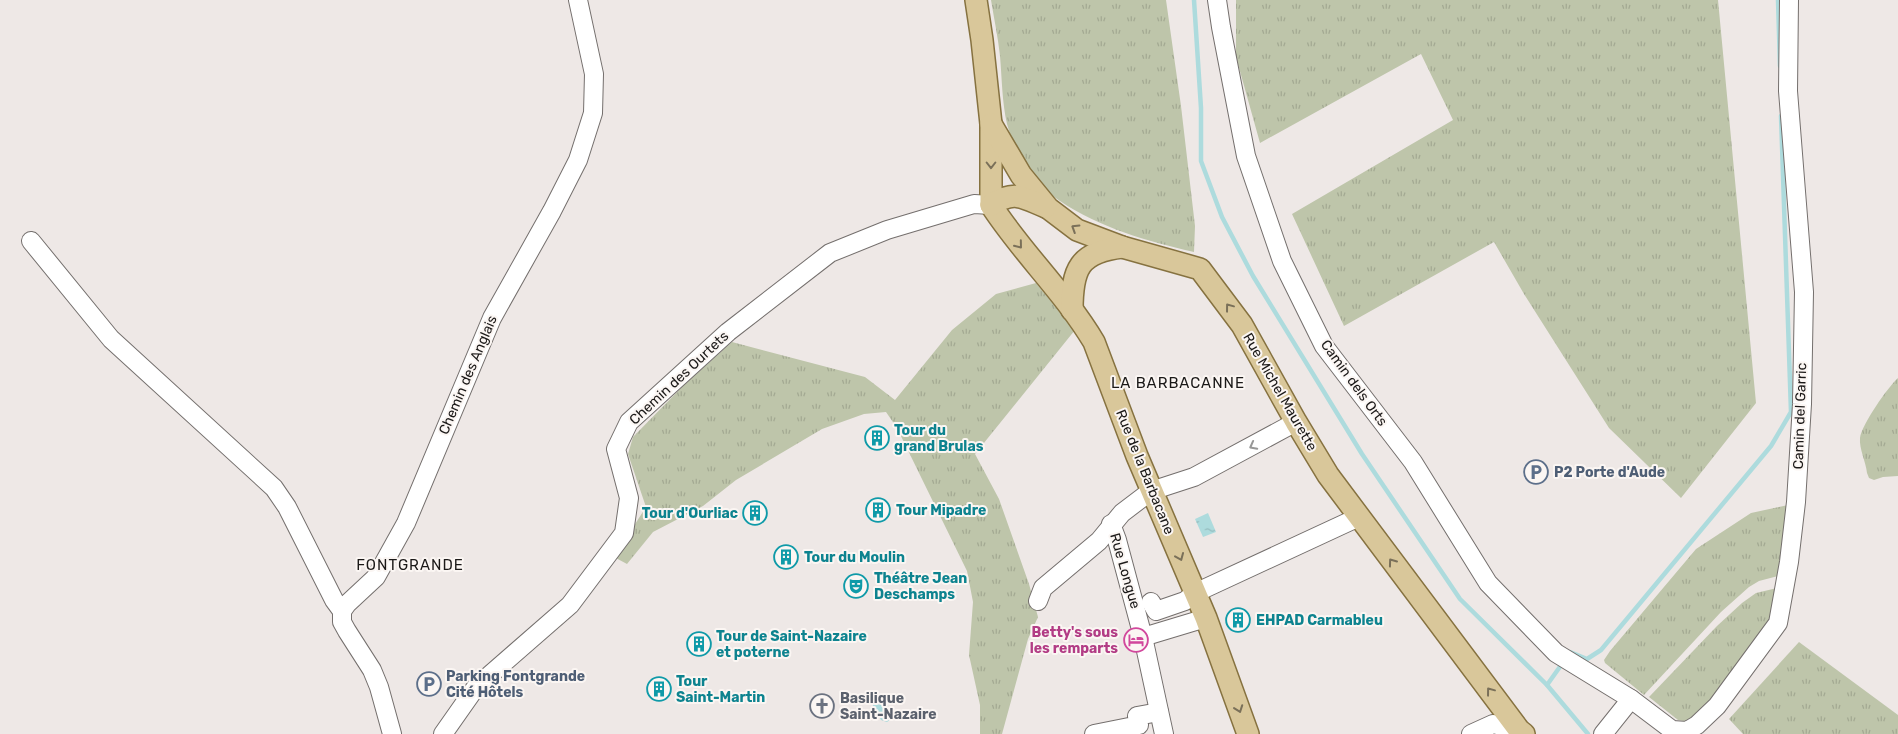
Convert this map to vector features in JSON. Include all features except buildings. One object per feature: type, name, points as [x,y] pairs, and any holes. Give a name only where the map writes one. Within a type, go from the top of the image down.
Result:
[{"type":"main road","points":[[976,0],[991,124],[991,205]]},
{"type":"main road","name":"Rue Michel Maurette","points":[[991,124],[1021,175],[1048,208],[1077,230],[1122,247],[1200,269],[1242,325],[1328,475],[1521,732]]},
{"type":"main road","points":[[991,205],[1005,186],[1007,152]]},
{"type":"main road","points":[[991,205],[1004,197],[1013,195],[1023,197],[1048,208]]},
{"type":"main road","name":"Rue de la Barbacane","points":[[991,205],[1004,226],[1057,289],[1085,326],[1094,342],[1151,491],[1206,618],[1248,734]]},
{"type":"main road","points":[[1072,310],[1072,290],[1082,262],[1103,249],[1122,247]]},
{"type":"street","name":"Chemin des Anglais","points":[[342,611],[376,577],[406,523],[492,318],[552,211],[578,160],[593,113],[594,74],[578,0]]},
{"type":"street","name":"Camin dels Orts","points":[[1217,0],[1246,156],[1282,261],[1324,346],[1413,462],[1488,582],[1556,653],[1592,677]]},
{"type":"street","name":"Camin del Garric","points":[[1592,677],[1631,699],[1672,730],[1687,731],[1697,725],[1717,706],[1778,623],[1789,562],[1796,502],[1802,404],[1804,292],[1788,91],[1789,0]]},
{"type":"street","name":"Chemin des Ourtets","points":[[442,734],[476,687],[570,605],[624,533],[629,498],[616,449],[629,422],[728,332],[830,253],[887,230],[974,204],[985,203],[991,205]]},
{"type":"street","points":[[31,241],[110,339],[274,488],[288,506],[334,600],[342,611],[342,622],[372,670],[379,687],[392,734]]},
{"type":"street","points":[[1038,602],[1043,588],[1099,541],[1111,524],[1122,513],[1151,491],[1194,477],[1296,422]]},
{"type":"street","points":[[1151,602],[1156,611],[1185,601],[1195,594],[1359,517]]},
{"type":"street","name":"Rue Longue","points":[[1111,524],[1143,637],[1164,734]]},
{"type":"street","points":[[1143,637],[1206,618]]},
{"type":"street","points":[[1603,734],[1631,699]]},
{"type":"street","points":[[1094,734],[1139,725],[1137,716],[1159,712]]},
{"type":"street","points":[[1471,734],[1493,724],[1521,732]]},
{"type":"green space","points":[[991,0],[1166,0],[1195,226],[1194,252],[1124,233],[1091,219],[1055,198],[1039,181],[1019,152],[1007,124],[999,49]]},
{"type":"green space","points":[[1236,0],[1718,0],[1756,403],[1681,498],[1609,428],[1524,294],[1494,242],[1344,326],[1292,214],[1453,120],[1421,54],[1260,143],[1236,57]]},
{"type":"green space","points":[[1036,283],[1075,330],[975,454],[999,499],[1029,584],[1038,617],[1028,639],[1002,734],[980,734],[980,705],[969,655],[973,602],[967,571],[897,428],[886,412],[864,414],[822,429],[736,480],[703,506],[653,532],[627,564],[614,557],[646,507],[628,454],[633,437],[683,386],[732,342],[865,377],[895,400],[952,330],[996,294]]},
{"type":"green space","points":[[1898,378],[1898,476],[1874,480],[1869,478],[1867,473],[1860,438],[1865,424],[1876,406]]},
{"type":"green space","points":[[1788,505],[1778,576],[1759,581],[1749,587],[1721,612],[1644,695],[1605,663],[1604,660],[1610,651],[1696,549],[1751,513]]},
{"type":"green space","points":[[1777,588],[1771,619],[1715,695],[1693,718],[1684,721],[1678,720],[1649,697],[1717,626],[1742,603],[1756,593]]},
{"type":"green space","points":[[1799,642],[1898,715],[1898,734],[1743,734],[1729,719]]},
{"type":"water","points":[[1208,513],[1216,532],[1203,537],[1195,519]]},
{"type":"water","points":[[881,694],[892,714],[887,722],[881,720],[870,700]]},
{"type":"waterway","points":[[1194,0],[1201,108],[1201,161],[1222,217],[1253,276],[1362,454],[1460,599],[1547,685],[1588,734]]},
{"type":"waterway","points":[[1778,0],[1780,66]]},
{"type":"waterway","points":[[1568,655],[1570,652],[1587,659],[1601,650],[1771,446],[1791,412],[1781,116]]},
{"type":"waterway","points":[[1547,685],[1564,661]]},
{"type":"place","name":"Tour du grand Brulas","points":[[877,438]]},
{"type":"place","name":"P2 Porte d'Aude","points":[[1536,472]]},
{"type":"place","name":"Tour Mipadre","points":[[878,510]]},
{"type":"place","name":"Tour d'Ourliac","points":[[755,513]]},
{"type":"place","name":"Tour du Moulin","points":[[786,557]]},
{"type":"place","name":"Théâtre Jean Deschamps","points":[[856,586]]},
{"type":"place","name":"EHPAD Carmableu","points":[[1238,620]]},
{"type":"place","name":"Betty's sous les remparts","points":[[1136,640]]},
{"type":"place","name":"Tour de Saint-Nazaire et poterne","points":[[699,644]]},
{"type":"place","name":"Parking Fontgrande Cité Hôtels","points":[[429,684]]},
{"type":"place","name":"Tour Saint-Martin","points":[[659,689]]},
{"type":"place","name":"Basilique Saint-Nazaire","points":[[822,706]]},
{"type":"district","name":"LA BARBACANNE","points":[[1178,383]]},
{"type":"district","name":"FONTGRANDE","points":[[410,565]]}]
